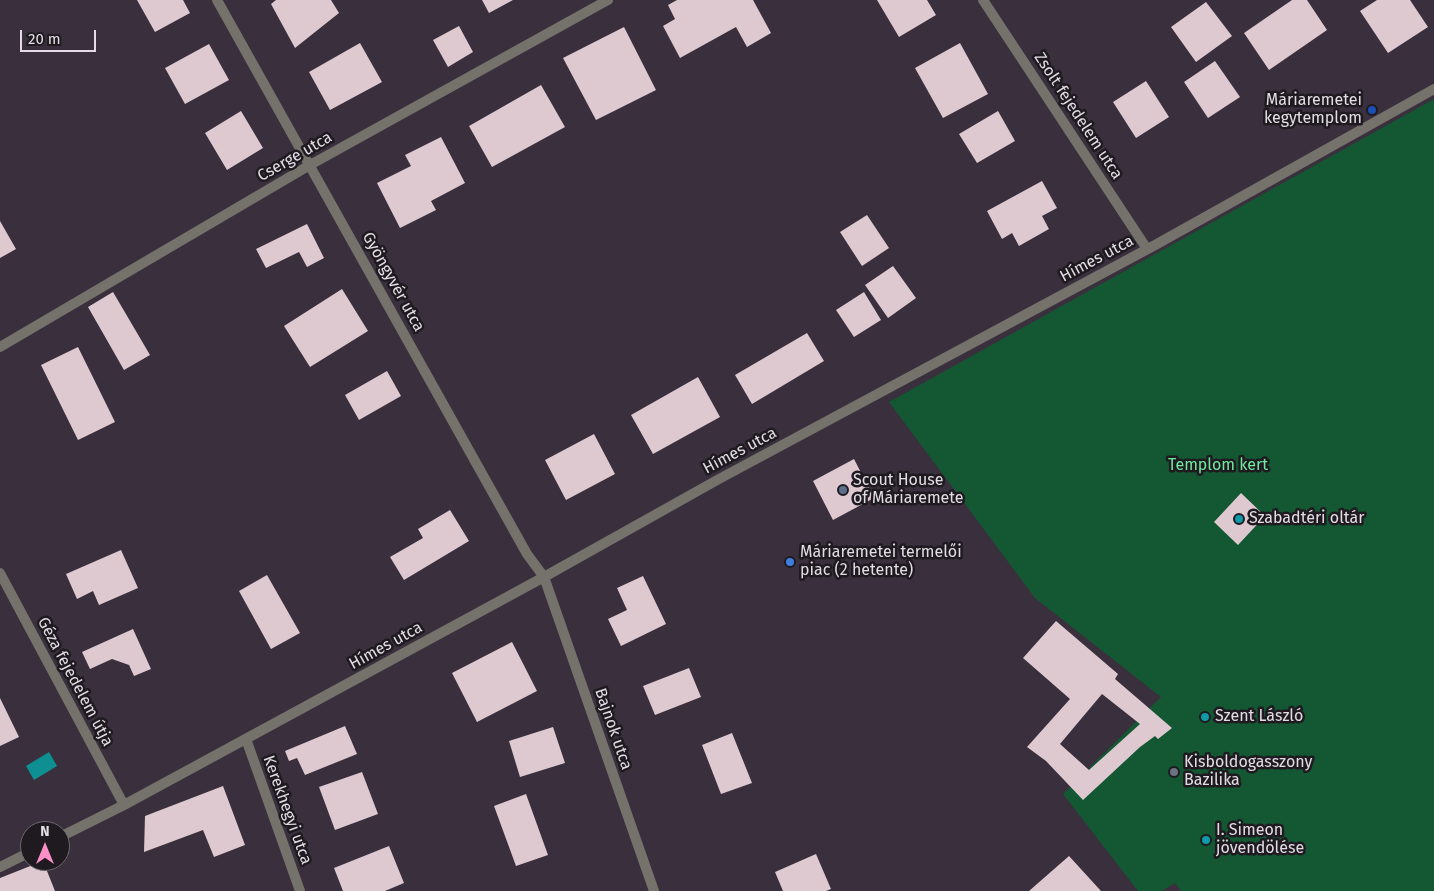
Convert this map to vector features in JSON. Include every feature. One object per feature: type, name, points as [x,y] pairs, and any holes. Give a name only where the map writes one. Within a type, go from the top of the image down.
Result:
[{"type":"street","name":"Gyöngyvér utca","points":[[217,0],[527,554],[544,577]]},
{"type":"street","name":"Cserge utca","points":[[0,347],[310,165],[608,0]]},
{"type":"street","name":"Zsolt fejedelem utca","points":[[983,0],[1147,249]]},
{"type":"street","name":"Hímes utca","points":[[70,832],[246,739],[544,577],[719,479],[1147,249],[1434,88]]},
{"type":"street","name":"Géza fejedelem útja","points":[[0,573],[124,805]]},
{"type":"street","name":"Bajnok utca","points":[[544,577],[654,891]]},
{"type":"street","name":"Kerekhegyi utca","points":[[246,739],[300,891]]},
{"type":"street","points":[[0,867],[20,857]]},
{"type":"green space","name":"Templom kert","points":[[1434,99],[1434,891],[1181,891],[1175,883],[1162,891],[1138,891],[1063,794],[1161,697],[1035,598],[889,402]]},
{"type":"water","points":[[49,752],[57,766],[34,780],[26,766]]},
{"type":"building","points":[[137,0],[183,0],[190,13],[155,32]]},
{"type":"building","points":[[276,0],[331,0],[339,13],[295,48],[271,4]]},
{"type":"building","points":[[482,0],[513,0],[489,13]]},
{"type":"building","points":[[677,0],[753,0],[771,33],[747,47],[736,27],[680,58],[663,26],[675,19],[668,5]]},
{"type":"building","points":[[877,0],[927,0],[936,15],[899,37]]},
{"type":"building","points":[[1292,0],[1307,0],[1327,30],[1269,70],[1244,33]]},
{"type":"building","points":[[1377,0],[1410,0],[1428,27],[1388,53],[1360,11]]},
{"type":"building","points":[[1206,2],[1232,36],[1196,62],[1171,27]]},
{"type":"building","points":[[459,26],[473,52],[448,67],[433,40]]},
{"type":"building","points":[[624,27],[656,90],[596,120],[563,58]]},
{"type":"building","points":[[360,43],[382,82],[330,110],[309,72]]},
{"type":"building","points":[[960,43],[988,94],[943,118],[915,68]]},
{"type":"building","points":[[209,44],[229,80],[185,104],[165,68]]},
{"type":"building","points":[[1215,61],[1240,97],[1208,118],[1184,82]]},
{"type":"building","points":[[1146,81],[1169,117],[1136,138],[1113,102]]},
{"type":"building","points":[[541,85],[565,127],[492,167],[469,126]]},
{"type":"building","points":[[241,111],[263,148],[227,170],[205,133]]},
{"type":"building","points":[[998,111],[1015,141],[977,163],[959,134]]},
{"type":"building","points":[[441,137],[465,183],[431,201],[436,210],[400,228],[377,183],[411,166],[405,155]]},
{"type":"building","points":[[1042,181],[1057,208],[1042,216],[1049,229],[1019,246],[1012,233],[1002,239],[987,211]]},
{"type":"building","points":[[867,215],[889,248],[862,266],[840,232]]},
{"type":"building","points":[[0,221],[16,249],[0,258]]},
{"type":"building","points":[[307,224],[324,258],[307,267],[299,252],[266,268],[256,249]]},
{"type":"building","points":[[893,266],[916,298],[888,318],[865,285]]},
{"type":"building","points":[[342,289],[368,331],[310,367],[284,326]]},
{"type":"building","points":[[113,292],[150,355],[124,370],[88,307]]},
{"type":"building","points":[[864,292],[881,320],[854,337],[836,310]]},
{"type":"building","points":[[807,333],[824,361],[752,404],[735,375]]},
{"type":"building","points":[[78,347],[115,422],[78,440],[41,365]]},
{"type":"building","points":[[387,371],[401,396],[359,420],[345,395]]},
{"type":"building","points":[[698,377],[720,417],[653,454],[631,415]]},
{"type":"building","points":[[594,434],[615,474],[566,500],[545,460]]},
{"type":"building","name":"Scout House of Máriaremete","points":[[854,459],[874,498],[833,520],[813,481]]},
{"type":"building","name":"Szabadtéri oltár","points":[[1241,493],[1265,516],[1238,545],[1214,522]]},
{"type":"building","points":[[450,510],[469,541],[404,580],[390,557],[423,538],[418,529]]},
{"type":"building","points":[[121,550],[138,588],[99,605],[93,591],[77,599],[66,574]]},
{"type":"building","points":[[267,575],[300,633],[271,649],[239,591]]},
{"type":"building","points":[[643,576],[666,624],[621,646],[608,619],[627,610],[617,588]]},
{"type":"building","points":[[1056,621],[1118,674],[1115,679],[1172,728],[1158,739],[1155,736],[1140,747],[1083,800],[1046,761],[1027,747],[1070,699],[1023,658]],"holes":[[[1102,694],[1140,724],[1089,770],[1060,744]]]},
{"type":"building","points":[[133,629],[151,669],[134,676],[129,665],[112,659],[90,669],[82,652]]},
{"type":"building","points":[[512,642],[537,691],[477,722],[452,673]]},
{"type":"building","points":[[689,668],[701,697],[655,715],[643,686]]},
{"type":"building","points":[[0,698],[19,737],[0,746]]},
{"type":"building","points":[[345,726],[357,754],[305,775],[297,758],[289,761],[285,751]]},
{"type":"building","points":[[553,727],[565,763],[520,777],[509,741]]},
{"type":"building","points":[[732,733],[752,783],[721,794],[702,745]]},
{"type":"building","points":[[362,772],[378,814],[335,830],[319,787]]},
{"type":"building","points":[[223,786],[245,845],[214,857],[203,830],[144,852],[145,816]]},
{"type":"building","points":[[526,794],[548,855],[516,866],[494,806]]},
{"type":"building","points":[[389,846],[404,883],[385,891],[343,891],[334,868]]},
{"type":"building","points":[[816,854],[831,889],[826,891],[783,891],[775,872]]},
{"type":"building","points":[[1069,856],[1101,891],[1029,891]]},
{"type":"building","points":[[20,870],[47,871],[55,891],[0,891],[0,878]]},
{"type":"place","name":"Máriaremetei kegytemplom","points":[[1372,110]]},
{"type":"place","name":"Scout House of Máriaremete","points":[[843,490]]},
{"type":"place","name":"Szabadtéri oltár","points":[[1239,519]]},
{"type":"place","name":"Máriaremetei termelői piac (2 hetente)","points":[[790,562]]},
{"type":"place","name":"Szent László","points":[[1205,717]]},
{"type":"place","name":"Kisboldogasszony Bazilika","points":[[1174,772]]},
{"type":"place","name":"I. Simeon jövendölése","points":[[1206,840]]}]
